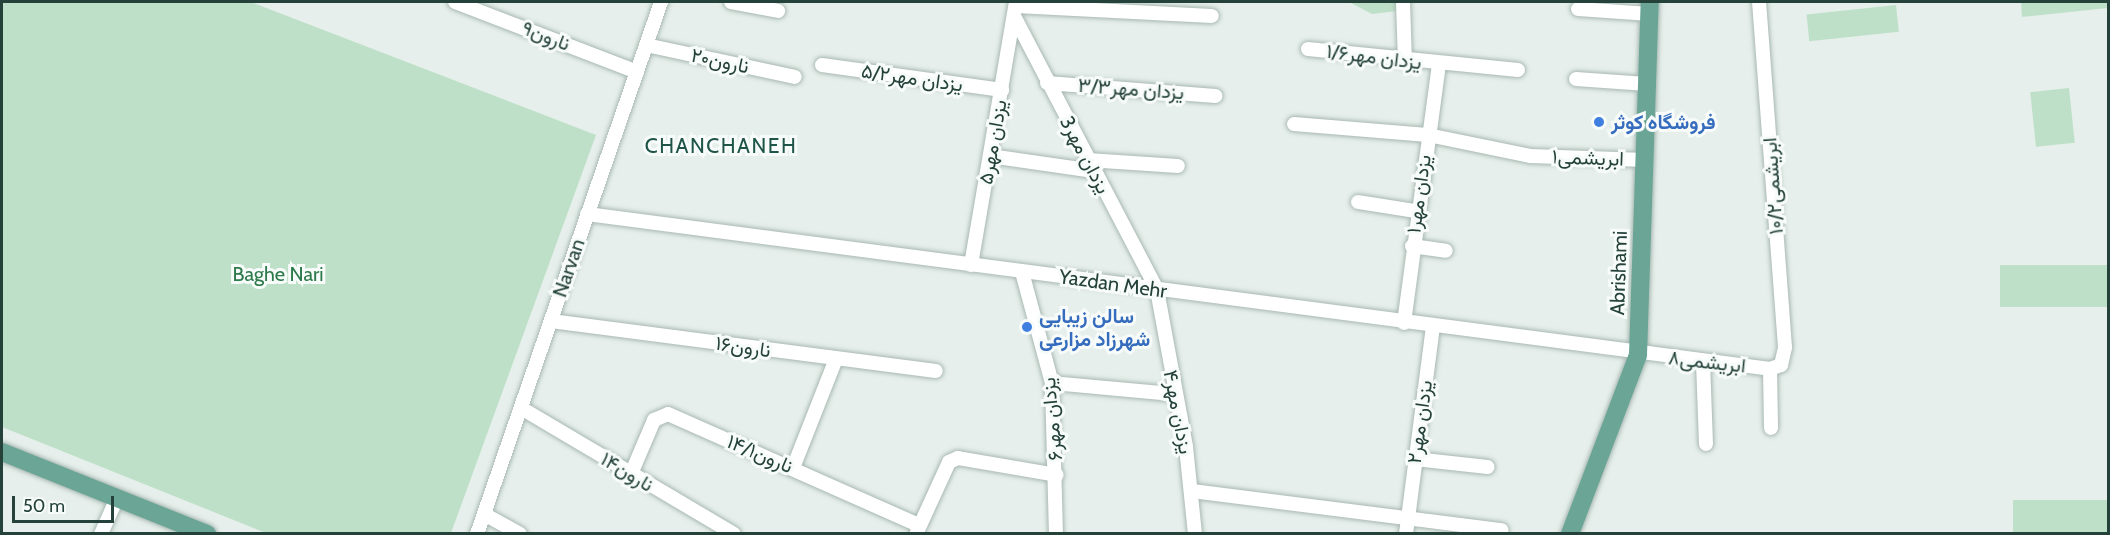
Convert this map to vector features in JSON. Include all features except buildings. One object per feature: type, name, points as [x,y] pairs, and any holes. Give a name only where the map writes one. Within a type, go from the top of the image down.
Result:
[{"type":"main road","name":"Abrishami","points":[[1570,534],[1638,355],[1650,8]]},
{"type":"main road","points":[[2,452],[207,534]]},
{"type":"street","name":"نارون۹","points":[[455,2],[470,4],[637,72]]},
{"type":"street","name":"Narvan","points":[[477,534],[661,2]]},
{"type":"street","points":[[731,2],[778,11]]},
{"type":"street","points":[[1404,2],[1405,61]]},
{"type":"street","name":"۱۰/۲ابریشمی","points":[[1759,2],[1785,347],[1773,368],[1771,428]]},
{"type":"street","points":[[1016,8],[1212,16]]},
{"type":"street","name":"3یزدان مهر","points":[[1016,8],[1047,83],[1157,290]]},
{"type":"street","name":"یزدان مهر۵","points":[[971,265],[1016,8]]},
{"type":"street","points":[[1578,9],[1650,8]]},
{"type":"street","name":"نارون۲۰","points":[[646,45],[795,77]]},
{"type":"street","name":"۱/۶یزدان مهر","points":[[1308,49],[1439,65],[1518,70]]},
{"type":"street","name":"۵/۲یزدان مهر","points":[[822,65],[1002,90]]},
{"type":"street","name":"یزدان مهر۱","points":[[1404,323],[1415,211],[1439,65]]},
{"type":"street","points":[[1576,79],[1647,84]]},
{"type":"street","name":"۳/۳یزدان مهر","points":[[1047,83],[1215,96]]},
{"type":"street","name":"ابریشمی۱","points":[[1294,124],[1428,135],[1530,156],[1646,160]]},
{"type":"street","points":[[990,156],[1091,166],[1179,166]]},
{"type":"street","points":[[1358,202],[1415,211]]},
{"type":"street","name":"Yazdan Mehr","points":[[588,214],[1638,355]]},
{"type":"street","points":[[1412,246],[1446,251]]},
{"type":"street","name":"یزدان مهر۶","points":[[1022,272],[1052,383],[1057,475],[1056,534]]},
{"type":"street","name":"یزدان مهر۴","points":[[1157,290],[1192,490],[1195,534]]},
{"type":"street","name":"نارون۱۶","points":[[551,321],[936,371]]},
{"type":"street","name":"یزدان مهر۲","points":[[1406,534],[1433,327]]},
{"type":"street","name":"ابریشمی۸","points":[[1638,355],[1773,368]]},
{"type":"street","points":[[793,468],[836,359]]},
{"type":"street","points":[[1703,362],[1706,444]]},
{"type":"street","points":[[1052,383],[1174,394]]},
{"type":"street","name":"نارون۱۴","points":[[520,408],[734,534]]},
{"type":"street","name":"۱۴/۱نارون","points":[[631,474],[654,420],[668,414],[793,468],[918,529]]},
{"type":"street","points":[[918,529],[949,462],[958,458],[1057,475]]},
{"type":"street","points":[[1415,459],[1488,467]]},
{"type":"street","points":[[1192,490],[1408,516],[1502,530]]},
{"type":"street","points":[[101,534],[117,498]]},
{"type":"street","points":[[484,514],[520,534]]},
{"type":"green space","name":"Baghe Nari","points":[[2,2],[251,2],[596,135],[451,533],[266,533],[2,427]]},
{"type":"green space","points":[[1349,2],[1397,2],[1397,11],[1372,14]]},
{"type":"green space","points":[[2021,2],[2108,2],[2108,8],[2022,17]]},
{"type":"green space","points":[[1896,5],[1899,32],[1809,41],[1806,14]]},
{"type":"green space","points":[[2069,88],[2075,143],[2036,147],[2030,92]]},
{"type":"green space","points":[[2000,265],[2108,265],[2108,307],[2000,307]]},
{"type":"green space","points":[[2013,500],[2108,500],[2108,533],[2013,533]]},
{"type":"place","name":"فروشگاه کوثر","points":[[1599,122]]},
{"type":"place","name":"سالن زیبایی شهرزاد مزارعی","points":[[1027,327]]},
{"type":"district","name":"CHANCHANEH","points":[[721,146]]}]
